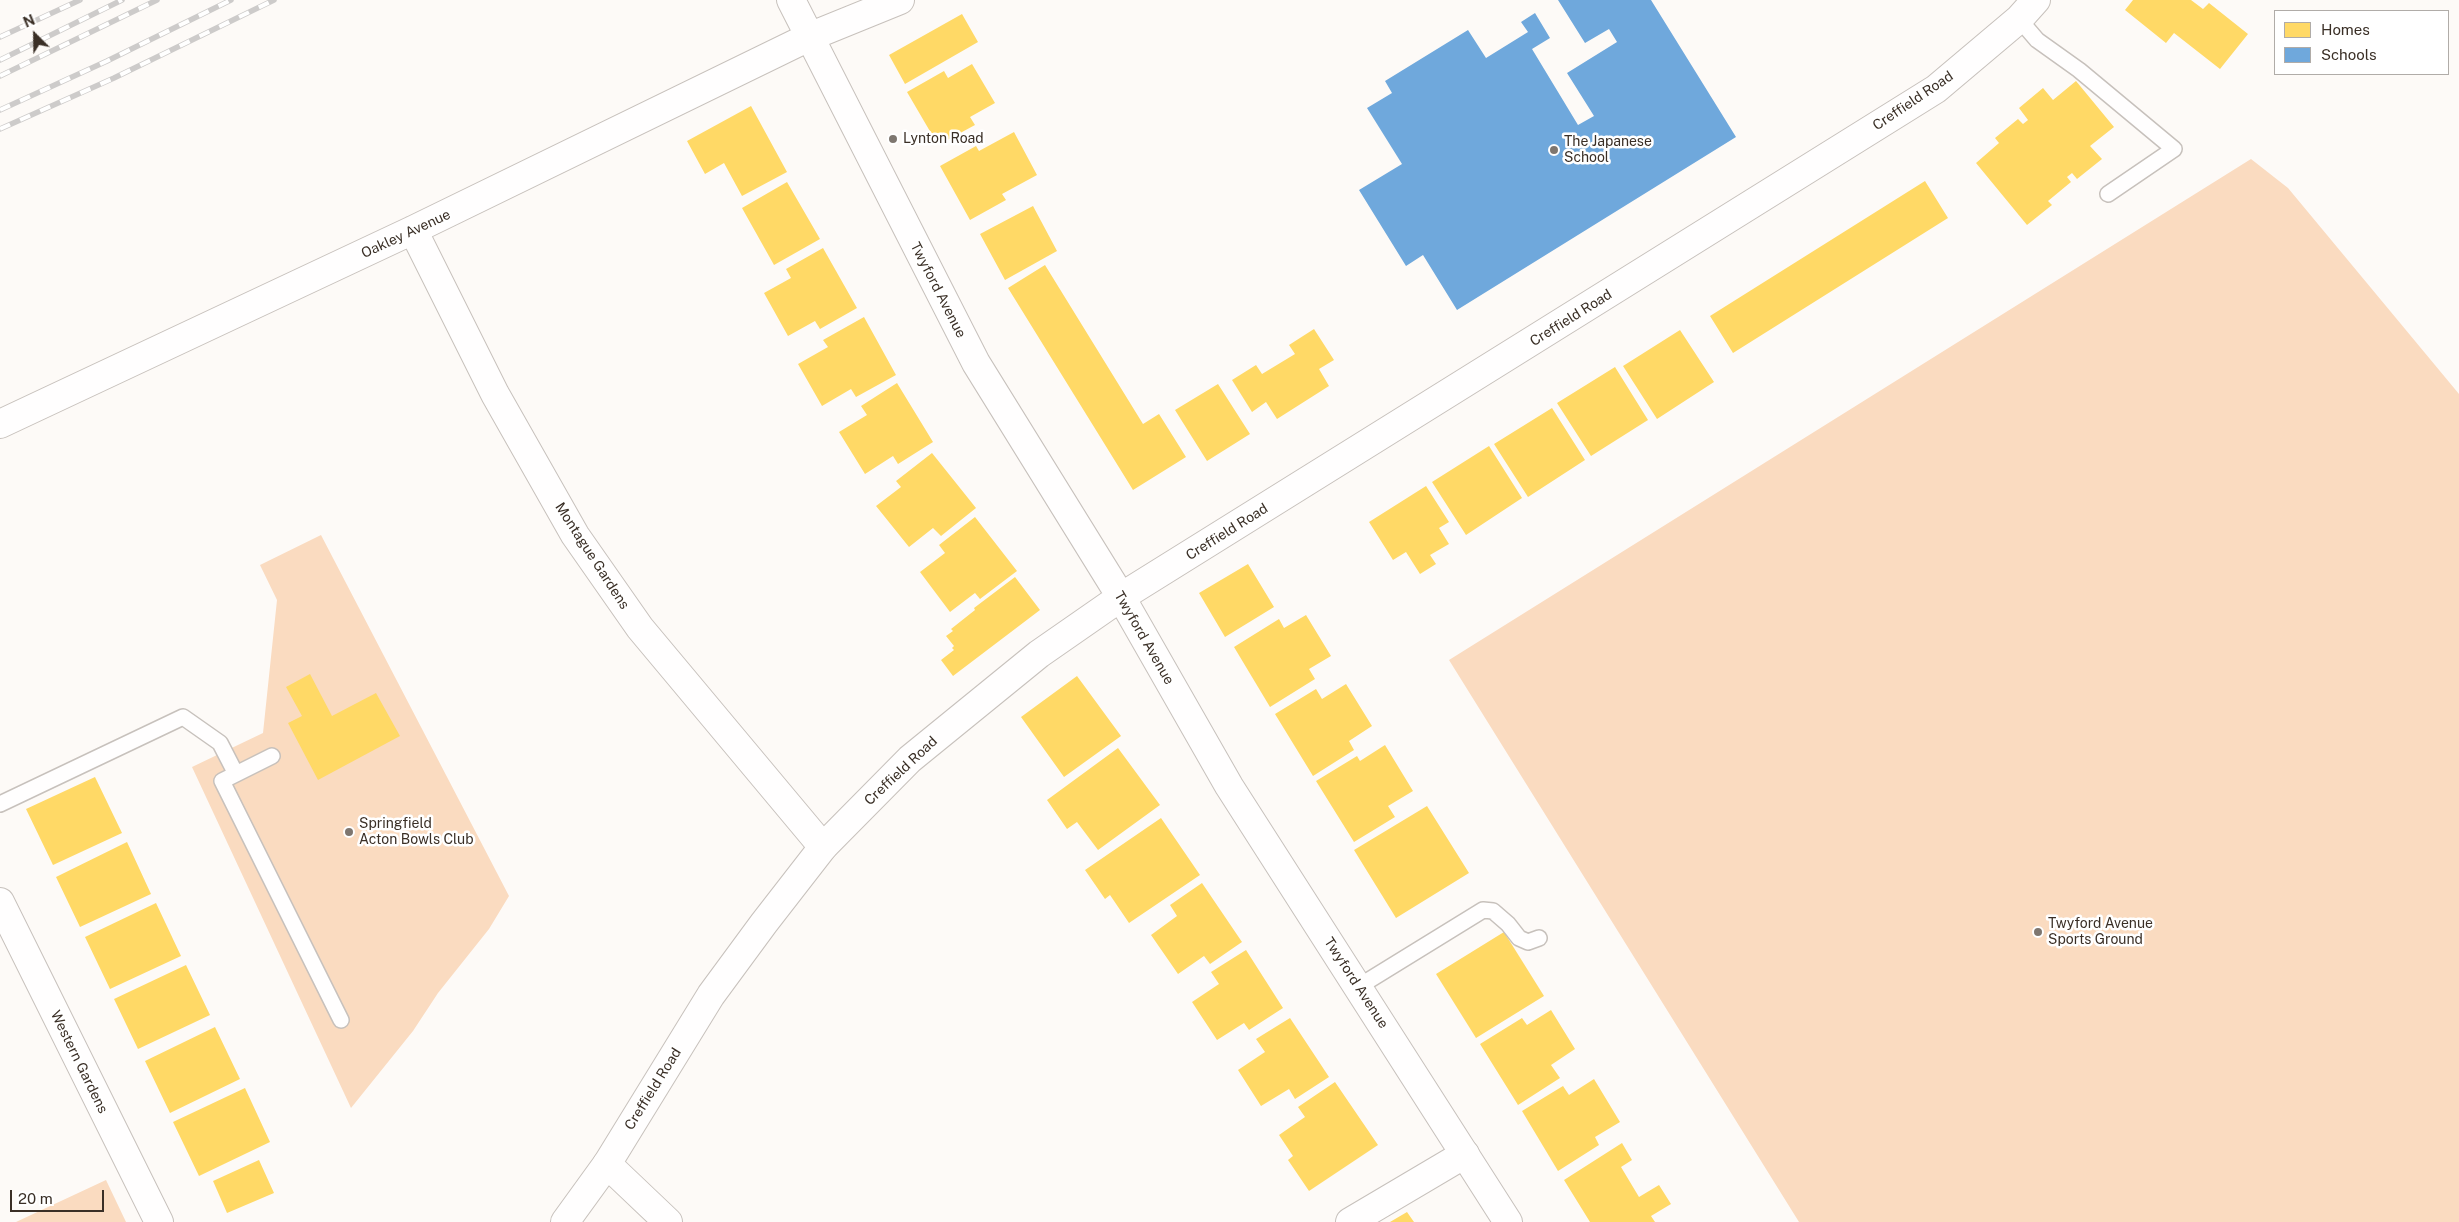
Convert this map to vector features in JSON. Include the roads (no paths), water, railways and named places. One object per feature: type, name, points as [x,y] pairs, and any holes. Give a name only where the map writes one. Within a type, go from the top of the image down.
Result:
[{"type":"street","name":"Twyford Avenue","points":[[790,0],[976,363],[1121,598],[1229,786],[1508,1222]]},
{"type":"street","points":[[809,37],[900,0]]},
{"type":"street","name":"Creffield Road","points":[[565,1222],[606,1164],[712,995],[764,923],[823,847],[910,759],[1039,654],[1121,598],[1936,89],[2027,9]]},
{"type":"street","name":"Oakley Avenue","points":[[0,424],[413,230],[809,37]]},
{"type":"street","name":"Montague Gardens","points":[[413,230],[495,394],[575,535],[640,628],[823,847]]},
{"type":"street","name":"Western Gardens","points":[[0,902],[158,1222]]},
{"type":"street","points":[[1350,1222],[1466,1154]]},
{"type":"street","points":[[606,1164],[668,1222]]},
{"type":"lane","points":[[2027,9],[2037,40],[2079,70],[2174,149],[2108,194]]},
{"type":"lane","points":[[0,804],[183,716],[220,742],[236,774]]},
{"type":"lane","points":[[272,756],[222,781],[341,1020]]},
{"type":"lane","points":[[1358,987],[1483,910],[1493,911],[1508,924],[1519,938],[1528,942],[1539,938]]},
{"type":"railway","points":[[0,37],[80,0]]},
{"type":"railway","points":[[0,60],[122,0]]},
{"type":"railway","points":[[0,76],[157,0]]},
{"type":"railway","points":[[0,110],[107,61],[231,0]]},
{"type":"railway","points":[[0,129],[114,78],[274,0]]},
{"type":"place","name":"Lynton Road","points":[[893,139]]},
{"type":"place","name":"The Japanese School","points":[[1554,150]]},
{"type":"place","name":"Springfield Acton Bowls Club","points":[[349,832]]},
{"type":"place","name":"Twyford Avenue Sports Ground","points":[[2038,932]]}]
